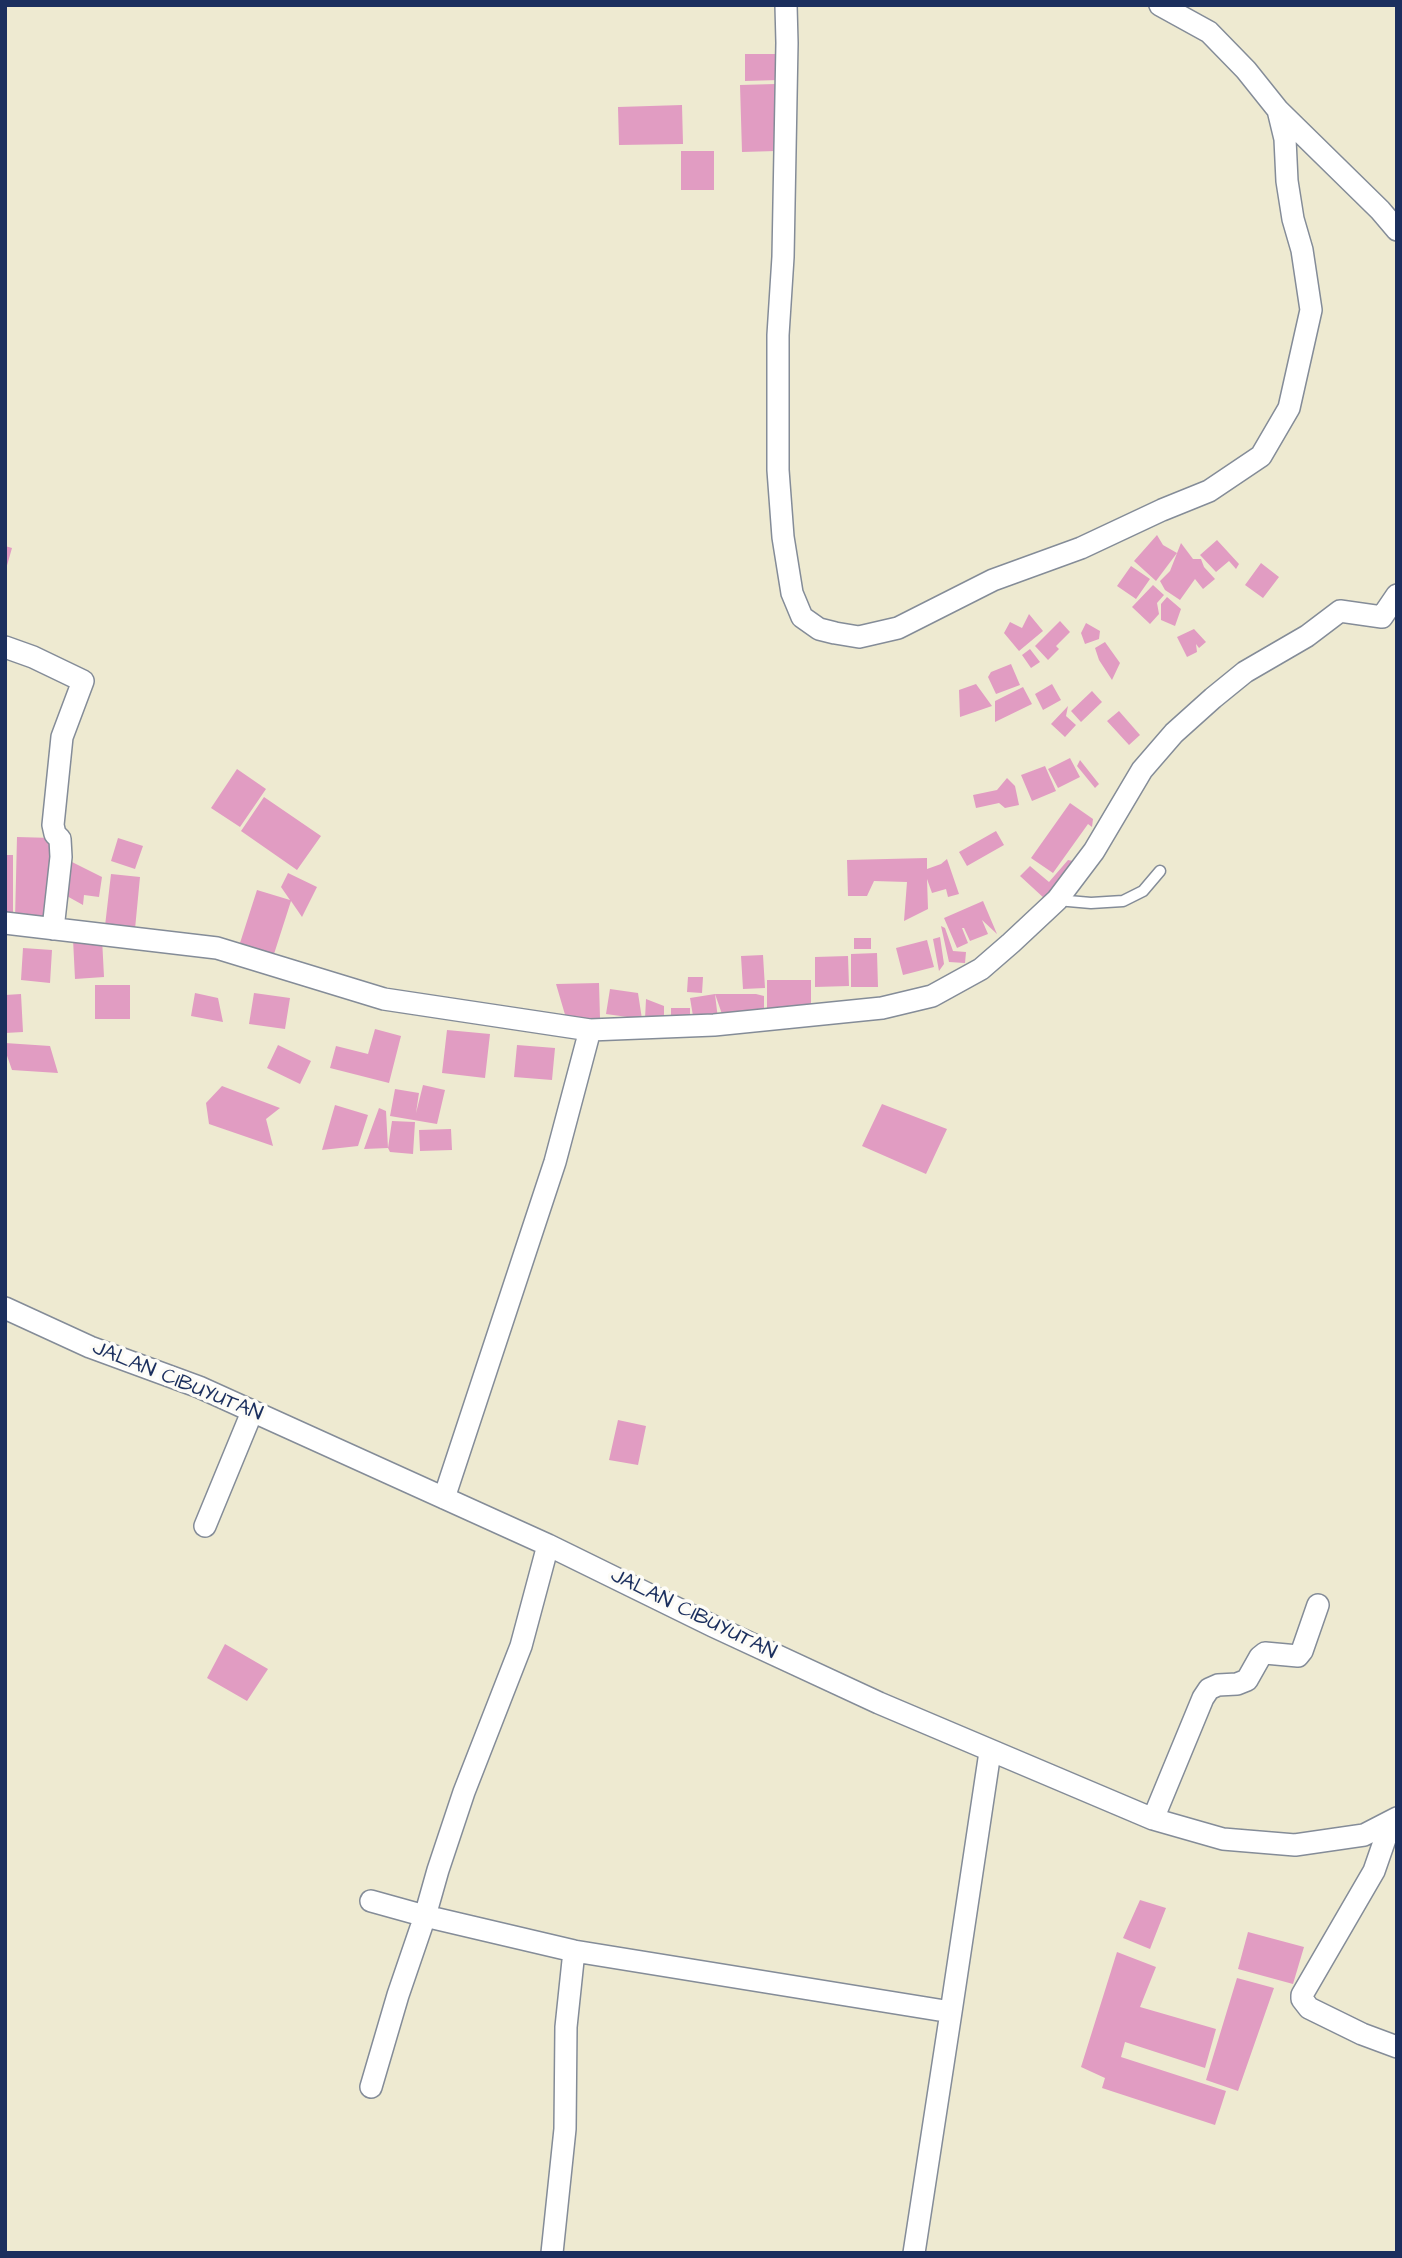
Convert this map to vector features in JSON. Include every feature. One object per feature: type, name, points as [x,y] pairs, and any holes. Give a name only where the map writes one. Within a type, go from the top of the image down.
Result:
[{"type":"street","points":[[786,5],[783,243],[778,335],[778,470],[783,537],[792,593],[802,617],[819,629],[835,633],[859,637],[898,628],[993,580],[1081,548],[1209,491],[1261,456],[1289,408],[1311,310],[1302,250],[1293,219],[1285,139],[1278,110]]},
{"type":"street","points":[[1160,5],[1209,32],[1246,70],[1278,110],[1397,230]]},
{"type":"street","points":[[5,923],[217,948],[384,999],[590,1030],[714,1025],[882,1008],[932,996],[981,969],[1057,900],[1094,851],[1142,770],[1174,733],[1245,672],[1307,636],[1340,611],[1382,617],[1397,595]]},
{"type":"street","points":[[5,646],[83,681],[62,737],[53,825],[53,830],[60,839],[61,857],[53,929]]},
{"type":"street","points":[[444,1499],[555,1162],[590,1030]]},
{"type":"street","name":"JALAN CIBUYUTAN","points":[[5,1308],[90,1348],[199,1387],[548,1545],[879,1703],[1153,1819],[1223,1839],[1296,1845],[1364,1835],[1394,1820]]},
{"type":"street","points":[[205,1526],[252,1412]]},
{"type":"street","points":[[371,2087],[464,1793],[521,1646],[548,1545]]},
{"type":"street","points":[[1153,1819],[1209,1689],[1247,1680],[1265,1653],[1297,1656],[1302,1651],[1318,1605]]},
{"type":"street","points":[[915,2253],[990,1752]]},
{"type":"street","points":[[1394,1820],[1374,1871],[1302,1999],[1309,2008],[1362,2034],[1397,2047]]},
{"type":"street","points":[[371,1901],[574,1951],[951,2012]]},
{"type":"street","points":[[552,2253],[565,2129],[566,2027],[574,1951]]},
{"type":"lane","points":[[1057,900],[1091,903],[1123,901],[1143,891],[1160,871]]},
{"type":"building","points":[[745,54],[778,54],[779,80],[745,81]]},
{"type":"building","points":[[775,84],[776,151],[742,152],[740,85]]},
{"type":"building","points":[[682,105],[683,144],[619,145],[618,107]]},
{"type":"building","points":[[681,151],[714,151],[714,190],[681,190]]},
{"type":"building","points":[[1157,535],[1163,545],[1177,553],[1156,581],[1134,561]]},
{"type":"building","points":[[1217,540],[1239,564],[1236,569],[1229,561],[1216,572],[1200,555]]},
{"type":"building","points":[[1181,543],[1193,559],[1201,559],[1204,567],[1215,579],[1203,589],[1195,579],[1180,600],[1165,590],[1160,581],[1170,571]]},
{"type":"building","points":[[5,546],[12,548],[6,569],[5,569]]},
{"type":"building","points":[[1261,563],[1279,577],[1263,598],[1245,585]]},
{"type":"building","points":[[1131,566],[1150,579],[1136,599],[1117,586]]},
{"type":"building","points":[[1153,585],[1164,595],[1157,603],[1159,614],[1150,624],[1132,607]]},
{"type":"building","points":[[1167,597],[1181,609],[1175,626],[1161,620],[1161,604]]},
{"type":"building","points":[[1029,614],[1043,631],[1019,651],[1004,633],[1010,622],[1022,628]]},
{"type":"building","points":[[1060,621],[1070,632],[1056,646],[1059,649],[1048,660],[1035,646]]},
{"type":"building","points":[[1086,623],[1100,631],[1099,639],[1085,644],[1081,633]]},
{"type":"building","points":[[1194,629],[1206,642],[1199,648],[1196,644],[1197,652],[1187,657],[1177,637]]},
{"type":"building","points":[[1105,642],[1120,663],[1112,680],[1095,648]]},
{"type":"building","points":[[1030,649],[1040,662],[1031,668],[1022,655]]},
{"type":"building","points":[[1011,664],[1020,685],[996,694],[988,677],[991,672]]},
{"type":"building","points":[[976,684],[992,706],[960,717],[959,690]]},
{"type":"building","points":[[1052,684],[1061,700],[1043,710],[1035,694]]},
{"type":"building","points":[[1023,687],[1032,704],[995,722],[995,701]]},
{"type":"building","points":[[1092,691],[1102,702],[1081,722],[1071,711]]},
{"type":"building","points":[[1068,706],[1066,716],[1076,725],[1065,737],[1051,724]]},
{"type":"building","points":[[1119,711],[1140,735],[1129,745],[1107,721]]},
{"type":"building","points":[[1070,758],[1080,777],[1058,788],[1048,769]]},
{"type":"building","points":[[1080,760],[1099,784],[1095,788],[1077,766]]},
{"type":"building","points":[[1045,766],[1056,791],[1032,801],[1021,775]]},
{"type":"building","points":[[237,769],[266,789],[240,827],[211,808]]},
{"type":"building","points":[[1007,778],[1015,786],[1019,805],[1005,808],[999,803],[976,808],[973,795],[997,790]]},
{"type":"building","points":[[264,797],[321,836],[297,870],[241,831]]},
{"type":"building","points":[[1070,803],[1093,819],[1092,827],[1088,824],[1053,873],[1031,858]]},
{"type":"building","points":[[996,831],[1004,845],[967,866],[959,852]]},
{"type":"building","points":[[17,837],[53,838],[50,921],[15,920]]},
{"type":"building","points":[[118,838],[143,846],[135,869],[111,861]]},
{"type":"building","points":[[5,855],[13,855],[13,915],[5,915]]},
{"type":"building","points":[[927,858],[927,869],[947,859],[959,894],[948,897],[946,889],[932,893],[927,879],[928,909],[904,921],[907,882],[874,881],[867,896],[848,896],[847,860]]},
{"type":"building","points":[[66,859],[102,877],[99,897],[84,895],[83,905],[65,895]]},
{"type":"building","points":[[1068,860],[1078,862],[1045,899],[1020,876],[1030,866],[1049,882]]},
{"type":"building","points":[[288,873],[317,887],[302,917],[291,901],[274,954],[240,943],[257,890],[290,900],[281,887]]},
{"type":"building","points":[[111,874],[140,877],[135,929],[105,926]]},
{"type":"building","points":[[983,901],[997,934],[982,920],[988,934],[970,941],[962,928],[968,943],[957,948],[944,918]]},
{"type":"building","points":[[941,926],[945,928],[953,951],[966,952],[965,963],[949,962]]},
{"type":"building","points":[[940,937],[944,964],[939,971],[933,939]]},
{"type":"building","points":[[102,938],[104,977],[75,979],[73,939]]},
{"type":"building","points":[[854,938],[871,938],[871,949],[854,949]]},
{"type":"building","points":[[927,940],[934,967],[903,975],[896,948]]},
{"type":"building","points":[[23,948],[52,950],[50,983],[21,980]]},
{"type":"building","points":[[877,953],[878,987],[851,987],[851,954]]},
{"type":"building","points":[[763,955],[765,988],[743,989],[741,956]]},
{"type":"building","points":[[848,956],[849,986],[815,987],[815,957]]},
{"type":"building","points":[[688,977],[703,977],[702,993],[687,992]]},
{"type":"building","points":[[767,980],[811,980],[811,1011],[767,1014]]},
{"type":"building","points":[[599,983],[600,1018],[566,1018],[556,984]]},
{"type":"building","points":[[95,985],[130,985],[130,1019],[95,1019]]},
{"type":"building","points":[[610,989],[638,993],[642,1019],[606,1014]]},
{"type":"building","points":[[195,993],[218,998],[223,1022],[191,1016]]},
{"type":"building","points":[[254,993],[290,998],[285,1029],[249,1024]]},
{"type":"building","points":[[21,994],[23,1032],[5,1033],[5,995]]},
{"type":"building","points":[[715,994],[764,996],[764,1016],[723,1017]]},
{"type":"building","points":[[715,994],[718,1019],[694,1022],[690,998]]},
{"type":"building","points":[[646,999],[664,1006],[664,1020],[645,1019]]},
{"type":"building","points":[[671,1008],[690,1008],[690,1022],[671,1021]]},
{"type":"building","points":[[375,1029],[401,1036],[389,1083],[330,1068],[336,1046],[368,1054]]},
{"type":"building","points":[[447,1030],[490,1034],[485,1078],[442,1073]]},
{"type":"building","points":[[5,1043],[50,1046],[58,1073],[12,1070]]},
{"type":"building","points":[[278,1045],[311,1061],[300,1084],[267,1068]]},
{"type":"building","points":[[517,1045],[555,1048],[552,1080],[514,1077]]},
{"type":"building","points":[[423,1085],[445,1090],[437,1124],[390,1116],[395,1089],[419,1093],[416,1113]]},
{"type":"building","points":[[222,1086],[280,1108],[266,1119],[273,1146],[209,1124],[206,1103]]},
{"type":"building","points":[[882,1104],[947,1129],[926,1174],[862,1146]]},
{"type":"building","points":[[335,1105],[368,1115],[358,1146],[322,1150]]},
{"type":"building","points":[[379,1108],[386,1111],[388,1148],[364,1149]]},
{"type":"building","points":[[392,1121],[415,1122],[413,1154],[390,1152],[388,1148]]},
{"type":"building","points":[[451,1129],[452,1150],[420,1151],[419,1130]]},
{"type":"building","points":[[618,1420],[646,1426],[638,1465],[609,1460]]},
{"type":"building","points":[[225,1644],[268,1669],[247,1701],[207,1678]]},
{"type":"building","points":[[1140,1900],[1166,1908],[1150,1949],[1123,1938]]},
{"type":"building","points":[[1248,1932],[1304,1947],[1293,1984],[1238,1969]]},
{"type":"building","points":[[1117,1952],[1156,1967],[1140,2007],[1216,2029],[1205,2068],[1125,2042],[1121,2057],[1226,2091],[1215,2125],[1102,2088],[1105,2078],[1081,2067]]},
{"type":"building","points":[[1237,1978],[1274,1988],[1238,2091],[1206,2080]]}]
